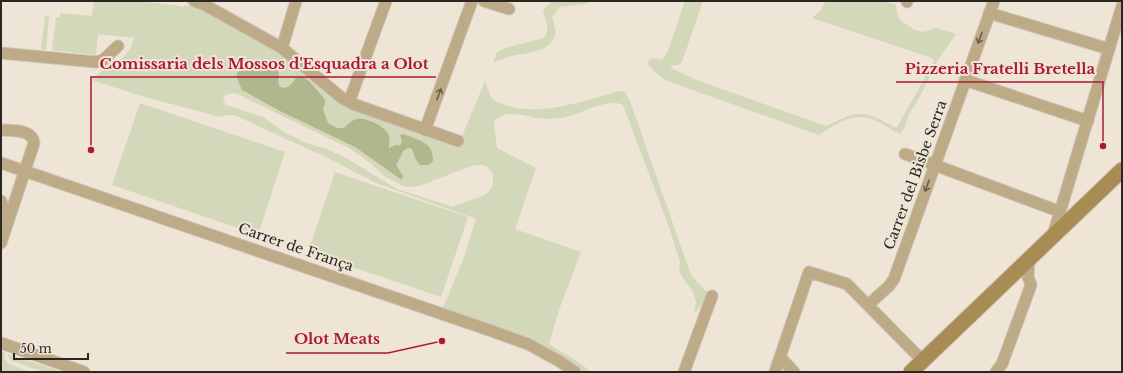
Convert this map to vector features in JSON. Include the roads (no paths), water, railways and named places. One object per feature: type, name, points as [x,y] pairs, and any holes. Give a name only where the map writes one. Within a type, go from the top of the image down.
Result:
[{"type":"main road","points":[[911,372],[1122,170]]},
{"type":"street","points":[[194,1],[205,5],[282,48],[350,102],[458,141]]},
{"type":"street","points":[[282,48],[296,1]]},
{"type":"street","points":[[350,102],[386,1]]},
{"type":"street","points":[[425,130],[472,1]]},
{"type":"street","points":[[484,1],[509,9]]},
{"type":"street","name":"Carrer del Bisbe Serra","points":[[868,305],[889,286],[894,279],[994,1]]},
{"type":"street","points":[[1054,235],[1122,6]]},
{"type":"street","points":[[989,13],[1109,49]]},
{"type":"street","points":[[1,53],[96,62],[103,60],[118,46]]},
{"type":"street","points":[[965,80],[1088,121]]},
{"type":"street","points":[[1,130],[25,132],[32,138],[34,147],[1,243]]},
{"type":"street","points":[[905,154],[1061,212]]},
{"type":"street","name":"Carrer de França","points":[[1,163],[26,170],[528,344],[559,361],[575,372]]},
{"type":"street","points":[[1,201],[8,222]]},
{"type":"street","points":[[996,372],[1002,364],[1031,285],[1028,277],[1030,258]]},
{"type":"street","points":[[775,372],[809,272],[847,284],[923,361]]},
{"type":"street","points":[[684,372],[712,296]]},
{"type":"street","points":[[1,344],[84,372]]},
{"type":"street","points":[[780,357],[794,372]]},
{"type":"place","name":"Pizzeria Fratelli Bretella","points":[[1103,146]]},
{"type":"place","name":"Comissaria dels Mossos d'Esquadra a Olot","points":[[91,150]]},
{"type":"place","name":"Olot Meats","points":[[442,341]]}]
